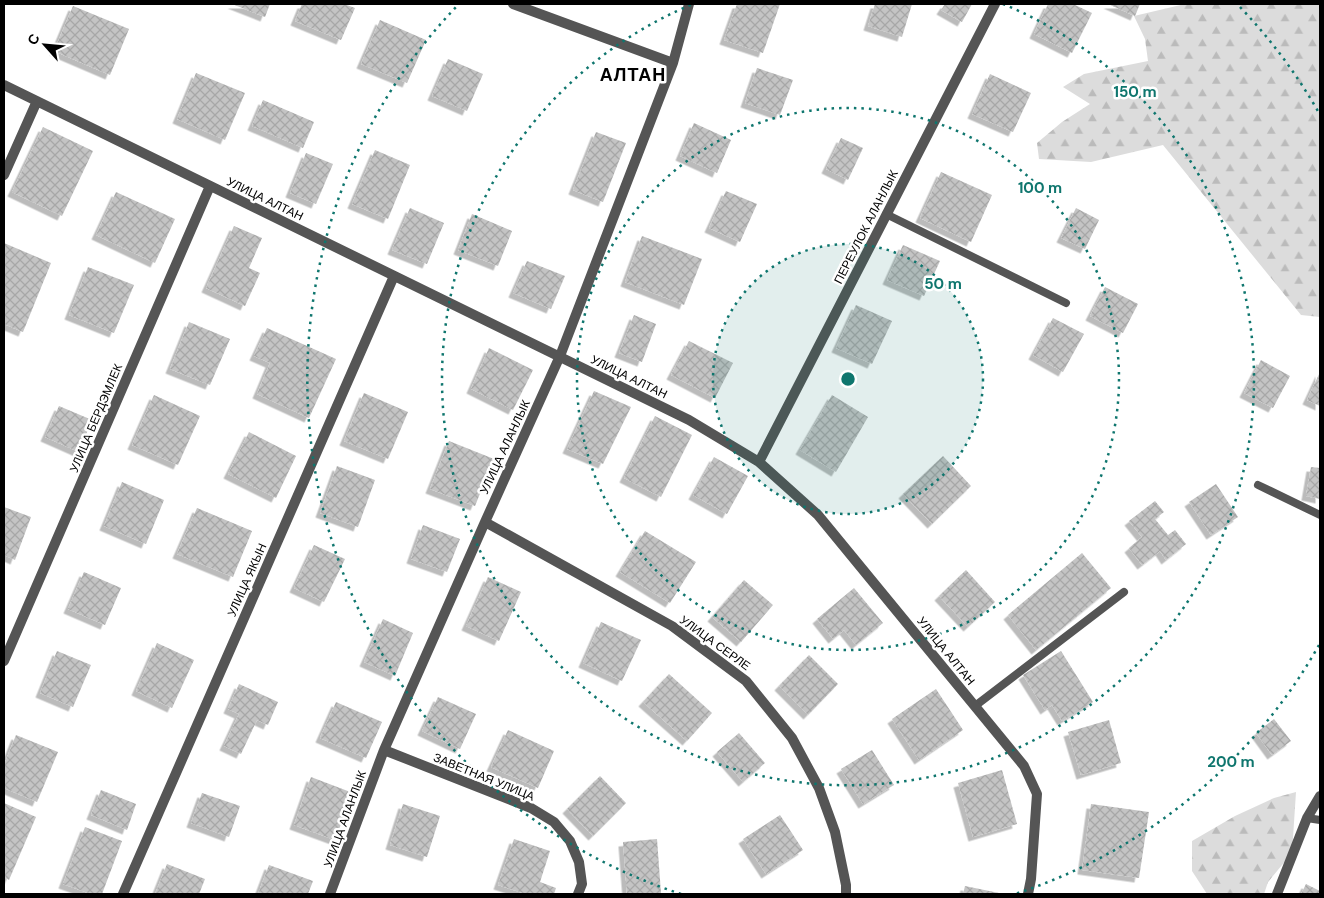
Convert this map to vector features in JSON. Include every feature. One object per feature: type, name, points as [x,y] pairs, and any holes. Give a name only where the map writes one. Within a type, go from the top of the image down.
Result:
[{"type":"street","points":[[513,4],[673,63]]},
{"type":"street","name":"УЛИЦА АЛАНЛЫК","points":[[330,894],[384,750],[560,356],[673,63],[689,4]]},
{"type":"street","name":"ПЕРЕУЛОК АЛАНЛЫК","points":[[758,462],[995,4]]},
{"type":"street","name":"УЛИЦА АЛТАН","points":[[4,85],[689,420],[758,462],[818,515],[1024,766],[1037,794],[1031,879],[1028,894]]},
{"type":"street","points":[[4,175],[37,101]]},
{"type":"street","name":"УЛИЦА БЕРДЭМЛЕК","points":[[4,661],[210,186]]},
{"type":"street","name":"УЛИЦА ЯКЫН","points":[[123,894],[394,276]]},
{"type":"street","name":"УЛИЦА СЕРЛЕ","points":[[485,522],[672,626],[746,681],[792,738],[819,788],[836,832],[846,894]]},
{"type":"street","name":"ЗАВЕТНАЯ УЛИЦА","points":[[384,750],[531,808],[554,822],[570,841],[579,862],[582,884],[578,894]]},
{"type":"street","points":[[1277,894],[1307,818],[1320,796]]},
{"type":"lane","points":[[886,214],[1066,303]]},
{"type":"lane","points":[[1258,485],[1320,515]]},
{"type":"lane","points":[[975,706],[1124,592]]},
{"type":"lane","points":[[1307,818],[1320,820]]},
{"type":"green space","points":[[1185,4],[1320,4],[1320,317],[1301,315],[1163,145],[1091,162],[1039,159],[1037,143],[1062,122],[1090,104],[1063,87],[1084,74],[1148,61],[1145,39],[1134,16]]},
{"type":"green space","points":[[1296,792],[1292,853],[1268,882],[1264,894],[1207,894],[1192,871],[1192,841],[1235,816],[1274,798]]},
{"type":"building","points":[[232,4],[270,4],[265,17]]},
{"type":"building","points":[[302,4],[344,4],[355,8],[341,40],[295,21]]},
{"type":"building","points":[[737,4],[780,4],[763,53],[724,40]]},
{"type":"building","points":[[875,4],[912,4],[902,37],[868,26]]},
{"type":"building","points":[[945,4],[972,4],[962,22],[941,10]]},
{"type":"building","points":[[1048,4],[1073,4],[1092,13],[1072,53],[1034,34]]},
{"type":"building","points":[[1108,4],[1140,4],[1135,16]]},
{"type":"building","points":[[73,6],[129,29],[110,75],[54,51]]},
{"type":"building","points":[[380,20],[426,40],[407,83],[361,64]]},
{"type":"building","points":[[448,59],[483,74],[467,111],[432,96]]},
{"type":"building","points":[[757,68],[793,80],[780,115],[745,103]]},
{"type":"building","points":[[196,73],[245,93],[225,140],[177,119]]},
{"type":"building","points":[[990,74],[1031,93],[1013,132],[972,114]]},
{"type":"building","points":[[263,100],[314,122],[303,148],[252,126]]},
{"type":"building","points":[[694,123],[731,140],[717,173],[680,156]]},
{"type":"building","points":[[43,127],[93,151],[62,216],[12,192]]},
{"type":"building","points":[[596,132],[626,143],[603,202],[573,190]]},
{"type":"building","points":[[841,138],[863,148],[848,180],[826,169]]},
{"type":"building","points":[[375,150],[410,165],[388,219],[352,204]]},
{"type":"building","points":[[306,153],[333,164],[316,204],[290,193]]},
{"type":"building","points":[[941,172],[992,195],[971,242],[920,218]]},
{"type":"building","points":[[726,191],[757,204],[740,242],[709,228]]},
{"type":"building","points":[[116,192],[175,219],[155,263],[96,235]]},
{"type":"building","points":[[410,208],[444,223],[427,264],[392,250]]},
{"type":"building","points":[[1076,208],[1099,220],[1085,249],[1061,238]]},
{"type":"building","points":[[472,214],[512,231],[498,266],[458,250]]},
{"type":"building","points":[[234,226],[262,238],[249,268],[260,273],[245,306],[206,288]]},
{"type":"building","points":[[642,236],[702,259],[684,305],[625,282]]},
{"type":"building","points":[[4,243],[51,263],[23,332],[4,324]]},
{"type":"building","points":[[903,245],[940,261],[924,296],[887,280]]},
{"type":"building","points":[[527,261],[565,276],[551,309],[513,293]]},
{"type":"building","points":[[88,267],[134,285],[114,333],[69,315]]},
{"type":"building","points":[[1105,287],[1138,304],[1123,333],[1090,316]]},
{"type":"building","points":[[856,305],[892,321],[872,364],[836,348]]},
{"type":"building","points":[[634,315],[656,324],[642,362],[619,353]]},
{"type":"building","points":[[1053,318],[1084,334],[1063,372],[1033,355]]},
{"type":"building","points":[[189,322],[230,339],[210,385],[170,369]]},
{"type":"building","points":[[267,328],[336,359],[309,418],[257,394],[270,363],[254,356]]},
{"type":"building","points":[[689,341],[733,363],[715,398],[671,375]]},
{"type":"building","points":[[489,348],[533,370],[513,410],[471,389]]},
{"type":"building","points":[[1261,360],[1290,376],[1273,408],[1244,393]]},
{"type":"building","points":[[1320,372],[1320,406],[1307,400]]},
{"type":"building","points":[[594,391],[631,407],[603,464],[567,449]]},
{"type":"building","points":[[364,393],[408,412],[388,459],[344,441]]},
{"type":"building","points":[[154,395],[200,416],[178,465],[132,445]]},
{"type":"building","points":[[832,395],[868,417],[836,472],[800,450]]},
{"type":"building","points":[[59,406],[92,420],[79,452],[45,437]]},
{"type":"building","points":[[655,416],[692,435],[661,497],[624,478]]},
{"type":"building","points":[[249,432],[296,456],[276,498],[228,474]]},
{"type":"building","points":[[449,441],[494,459],[475,506],[430,489]]},
{"type":"building","points":[[943,456],[971,486],[932,524],[903,494]]},
{"type":"building","points":[[714,457],[748,476],[727,514],[693,495]]},
{"type":"building","points":[[337,466],[375,480],[358,527],[320,513]]},
{"type":"building","points":[[1311,467],[1320,468],[1320,499],[1306,496]]},
{"type":"building","points":[[122,482],[164,500],[146,544],[104,526]]},
{"type":"building","points":[[1216,484],[1238,517],[1211,535],[1189,502]]},
{"type":"building","points":[[1155,501],[1164,512],[1155,519],[1168,535],[1175,530],[1186,544],[1166,560],[1160,551],[1142,565],[1129,548],[1142,537],[1129,521]]},
{"type":"building","points":[[4,507],[31,517],[15,560],[4,555]]},
{"type":"building","points":[[197,508],[252,531],[233,577],[177,554]]},
{"type":"building","points":[[423,525],[460,539],[447,572],[411,559]]},
{"type":"building","points":[[645,531],[696,562],[670,603],[620,572]]},
{"type":"building","points":[[314,545],[345,559],[324,602],[294,588]]},
{"type":"building","points":[[1082,553],[1111,588],[1036,650],[1008,615]]},
{"type":"building","points":[[966,570],[995,602],[968,627],[939,596]]},
{"type":"building","points":[[84,572],[121,588],[105,625],[68,609]]},
{"type":"building","points":[[488,577],[521,592],[499,641],[466,626]]},
{"type":"building","points":[[744,580],[773,605],[741,642],[712,617]]},
{"type":"building","points":[[854,588],[883,623],[856,645],[844,630],[833,639],[817,619]]},
{"type":"building","points":[[383,619],[413,633],[395,676],[364,662]]},
{"type":"building","points":[[601,622],[641,640],[622,681],[583,663]]},
{"type":"building","points":[[157,643],[194,660],[172,708],[136,691]]},
{"type":"building","points":[[57,651],[91,665],[73,707],[40,693]]},
{"type":"building","points":[[1061,651],[1093,702],[1062,721],[1052,705],[1045,710],[1023,675]]},
{"type":"building","points":[[809,655],[838,684],[808,715],[779,686]]},
{"type":"building","points":[[669,674],[712,713],[687,741],[643,702]]},
{"type":"building","points":[[239,684],[278,702],[268,725],[257,720],[241,754],[224,746],[239,714],[228,709]]},
{"type":"building","points":[[936,689],[963,730],[919,760],[892,719]]},
{"type":"building","points":[[438,697],[476,714],[460,749],[422,731]]},
{"type":"building","points":[[336,702],[382,722],[366,758],[320,738]]},
{"type":"building","points":[[1274,719],[1291,741],[1272,755],[1256,733]]},
{"type":"building","points":[[1109,720],[1121,763],[1081,775],[1068,732]]},
{"type":"building","points":[[508,730],[554,751],[538,788],[491,767]]},
{"type":"building","points":[[739,733],[765,763],[743,782],[717,752]]},
{"type":"building","points":[[16,735],[58,752],[37,802],[4,788],[4,765]]},
{"type":"building","points":[[872,750],[894,785],[863,804],[841,769]]},
{"type":"building","points":[[1002,770],[1017,824],[973,837],[958,783]]},
{"type":"building","points":[[600,776],[626,803],[593,836],[567,809]]},
{"type":"building","points":[[311,777],[353,793],[335,840],[294,825]]},
{"type":"building","points":[[101,790],[136,804],[127,830],[91,815]]},
{"type":"building","points":[[202,793],[240,806],[229,837],[191,823]]},
{"type":"building","points":[[4,803],[36,817],[9,880],[4,877]]},
{"type":"building","points":[[403,804],[440,816],[427,857],[390,845]]},
{"type":"building","points":[[1091,804],[1149,812],[1139,878],[1082,870]]},
{"type":"building","points":[[780,815],[803,850],[766,874],[743,839]]},
{"type":"building","points":[[85,827],[122,841],[102,894],[91,894],[63,884]]},
{"type":"building","points":[[514,839],[550,851],[540,882],[556,888],[554,894],[526,894],[498,885]]},
{"type":"building","points":[[657,839],[661,893],[627,894],[623,842]]},
{"type":"building","points":[[167,864],[205,879],[199,894],[155,894]]},
{"type":"building","points":[[269,865],[313,881],[308,894],[258,894]]},
{"type":"building","points":[[1306,884],[1320,891],[1320,894],[1301,894]]},
{"type":"building","points":[[965,886],[999,893],[999,894],[963,894]]},
{"type":"district","name":"АЛТАН","points":[[633,75]]}]
